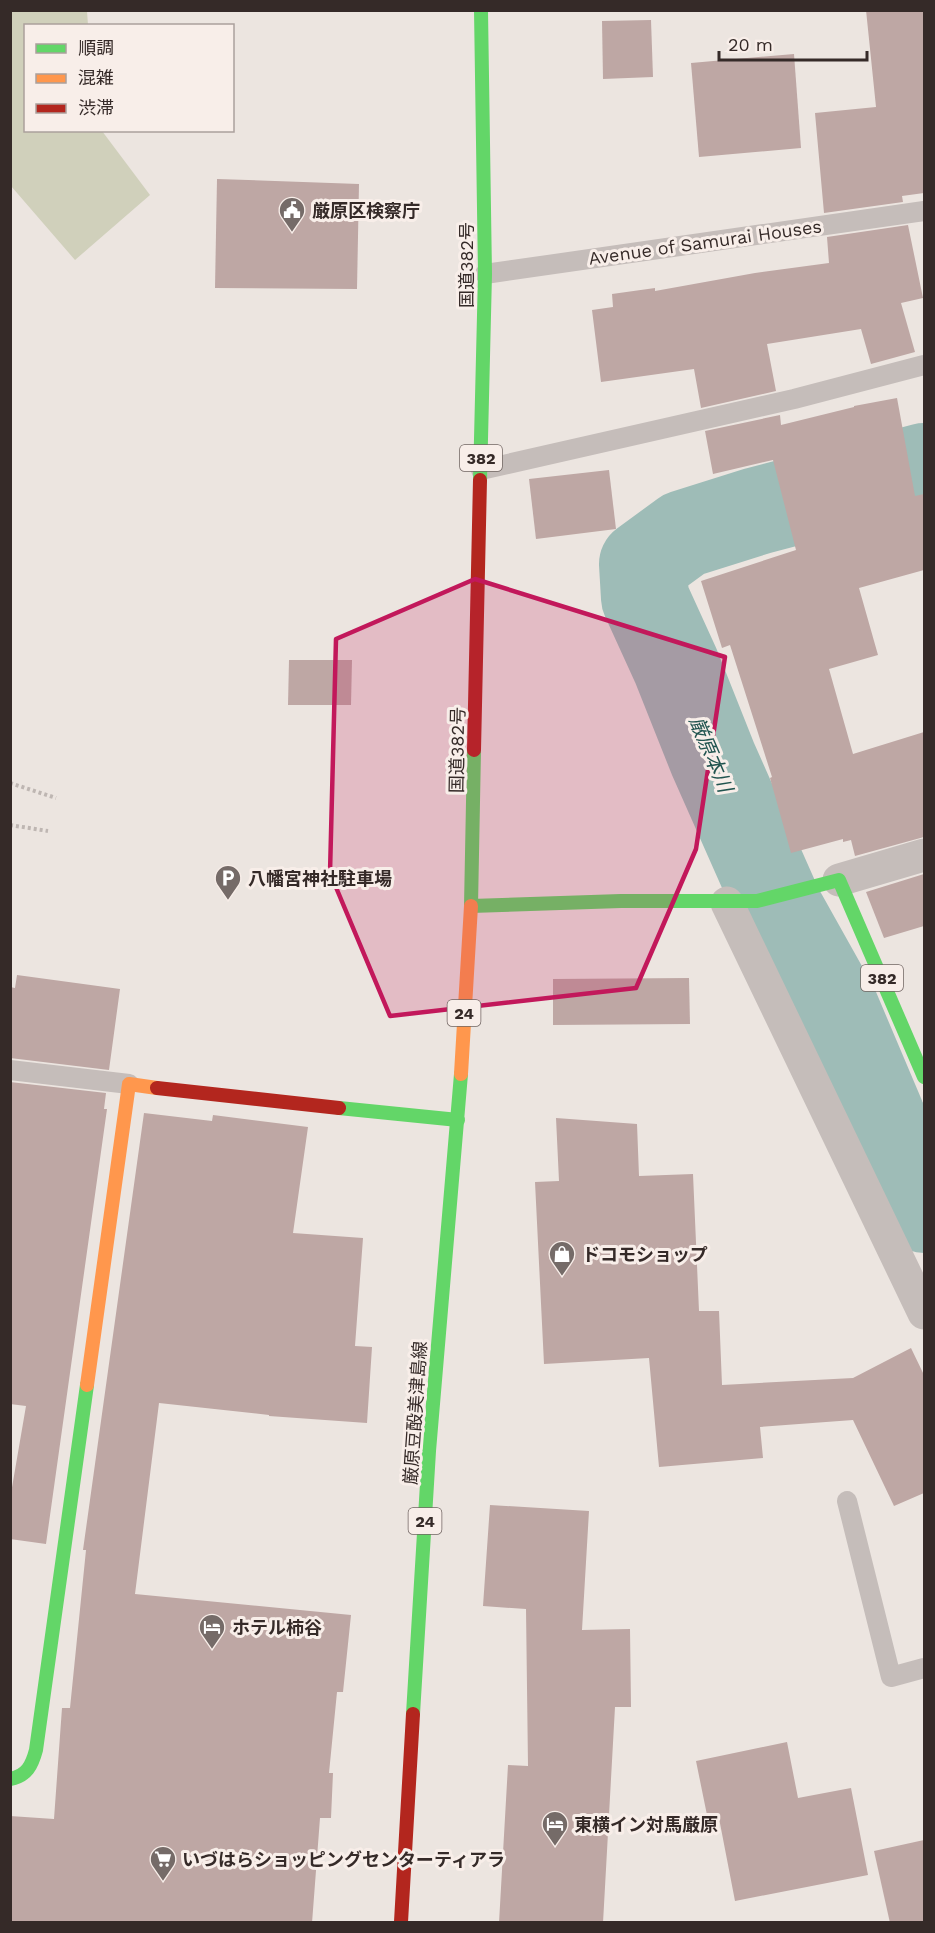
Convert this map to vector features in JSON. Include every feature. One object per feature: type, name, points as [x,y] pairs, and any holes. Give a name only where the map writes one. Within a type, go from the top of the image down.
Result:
[{"type":"main road","name":"国道382号","points":[[471,906],[485,274],[481,10]]},
{"type":"main road","points":[[471,906],[621,901],[742,902],[807,890],[838,880]]},
{"type":"main road","name":"382","points":[[838,880],[924,1077]]},
{"type":"main road","name":"厳原豆酘美津島線","points":[[400,1923],[429,1451],[458,1120],[471,906]]},
{"type":"main road","points":[[10,1779],[24,1776],[31,1768],[36,1750],[129,1084],[458,1120]]},
{"type":"street","points":[[838,880],[924,855]]},
{"type":"street","points":[[742,902],[924,1313]]},
{"type":"lane","name":"Avenue of Samurai Houses","points":[[485,274],[924,211]]},
{"type":"lane","points":[[481,470],[794,399],[924,365]]},
{"type":"lane","points":[[10,1070],[129,1084]]},
{"type":"lane","points":[[847,1501],[891,1677],[924,1668]]},
{"type":"path","points":[[10,783],[57,798]]},
{"type":"path","points":[[10,825],[48,831]]},
{"type":"highlighted area","points":[[475,579],[725,657],[696,849],[636,988],[390,1016],[330,873],[336,639]]},
{"type":"green space","points":[[10,11],[87,11],[88,24],[24,24],[24,132],[103,132],[150,195],[75,260],[11,186]]},
{"type":"building","points":[[866,10],[924,10],[924,193],[902,196],[903,202],[824,213],[815,113],[876,107]]},
{"type":"building","points":[[651,20],[653,77],[603,79],[602,21]]},
{"type":"building","points":[[794,54],[801,148],[699,157],[691,63]]},
{"type":"building","points":[[217,179],[359,184],[357,289],[215,288]]},
{"type":"building","points":[[908,225],[923,298],[901,303],[915,352],[871,364],[861,329],[767,344],[776,391],[701,408],[694,369],[601,382],[592,310],[613,307],[612,294],[655,288],[655,291],[755,273],[829,263],[827,237]]},
{"type":"building","points":[[897,398],[915,496],[924,494],[924,570],[859,588],[878,655],[829,669],[853,754],[924,732],[924,837],[855,856],[851,840],[843,842],[843,839],[791,853],[770,778],[772,777],[730,645],[722,648],[701,581],[796,550],[773,460],[713,474],[705,431],[780,415],[781,425],[854,406]]},
{"type":"building","points":[[609,470],[616,529],[536,539],[529,479]]},
{"type":"building","points":[[289,660],[352,660],[351,705],[288,705]]},
{"type":"building","points":[[924,874],[924,926],[884,938],[866,892]]},
{"type":"building","points":[[17,975],[120,989],[109,1070],[10,1058],[10,987],[15,988]]},
{"type":"building","points":[[689,978],[690,1024],[553,1025],[553,979]]},
{"type":"building","points":[[10,1082],[106,1093],[104,1109],[107,1109],[46,1544],[10,1539],[10,1499],[26,1406],[10,1404]]},
{"type":"building","points":[[144,1113],[212,1121],[213,1115],[308,1127],[293,1233],[363,1238],[355,1346],[372,1347],[367,1423],[269,1416],[159,1403],[135,1594],[351,1615],[343,1692],[337,1692],[329,1773],[333,1773],[331,1818],[320,1818],[312,1923],[10,1923],[10,1816],[54,1819],[62,1708],[70,1708],[86,1550],[83,1550]]},
{"type":"building","points":[[556,1118],[637,1124],[639,1176],[693,1174],[699,1311],[719,1311],[722,1385],[853,1378],[911,1348],[924,1375],[924,1493],[894,1506],[853,1420],[760,1427],[763,1458],[659,1467],[649,1358],[544,1364],[535,1182],[559,1181]]},
{"type":"building","points":[[490,1505],[589,1511],[582,1630],[630,1629],[631,1707],[615,1707],[603,1923],[499,1923],[508,1765],[528,1766],[526,1609],[483,1606]]},
{"type":"building","points":[[787,1742],[798,1798],[851,1788],[868,1875],[735,1901],[718,1813],[707,1815],[696,1761]]},
{"type":"building","points":[[924,1840],[924,1923],[890,1923],[874,1851]]},
{"type":"waterway","name":"厳原本川","points":[[924,467],[757,511],[684,534],[643,564],[645,598],[676,666],[713,759],[779,908],[835,1008],[882,1119],[924,1209]]},
{"type":"traffic: fast","points":[[480,480],[485,274],[481,10]]},
{"type":"traffic: fast","points":[[474,750],[471,906],[621,901],[757,901],[839,880],[924,1077]]},
{"type":"traffic: fast","points":[[413,1714],[429,1451],[461,1074]]},
{"type":"traffic: fast","points":[[339,1108],[458,1120]]},
{"type":"traffic: fast","points":[[10,1779],[16,1778],[28,1769],[36,1750],[87,1385]]},
{"type":"traffic: slow","points":[[461,1074],[471,906]]},
{"type":"traffic: slow","points":[[87,1385],[129,1084],[157,1088]]},
{"type":"traffic: jam","points":[[474,750],[480,480]]},
{"type":"traffic: jam","points":[[157,1088],[339,1108]]},
{"type":"traffic: jam","points":[[401,1922],[413,1714]]},
{"type":"place","name":"厳原区検察庁","points":[[292,233]]},
{"type":"place","name":"八幡宮神社駐車場","points":[[228,901]]},
{"type":"place","name":"ドコモショップ","points":[[562,1277]]},
{"type":"place","name":"ホテル柿谷","points":[[212,1650]]},
{"type":"place","name":"東横イン対馬厳原","points":[[555,1847]]},
{"type":"place","name":"いづはらショッピングセンターティアラ","points":[[163,1882]]}]
